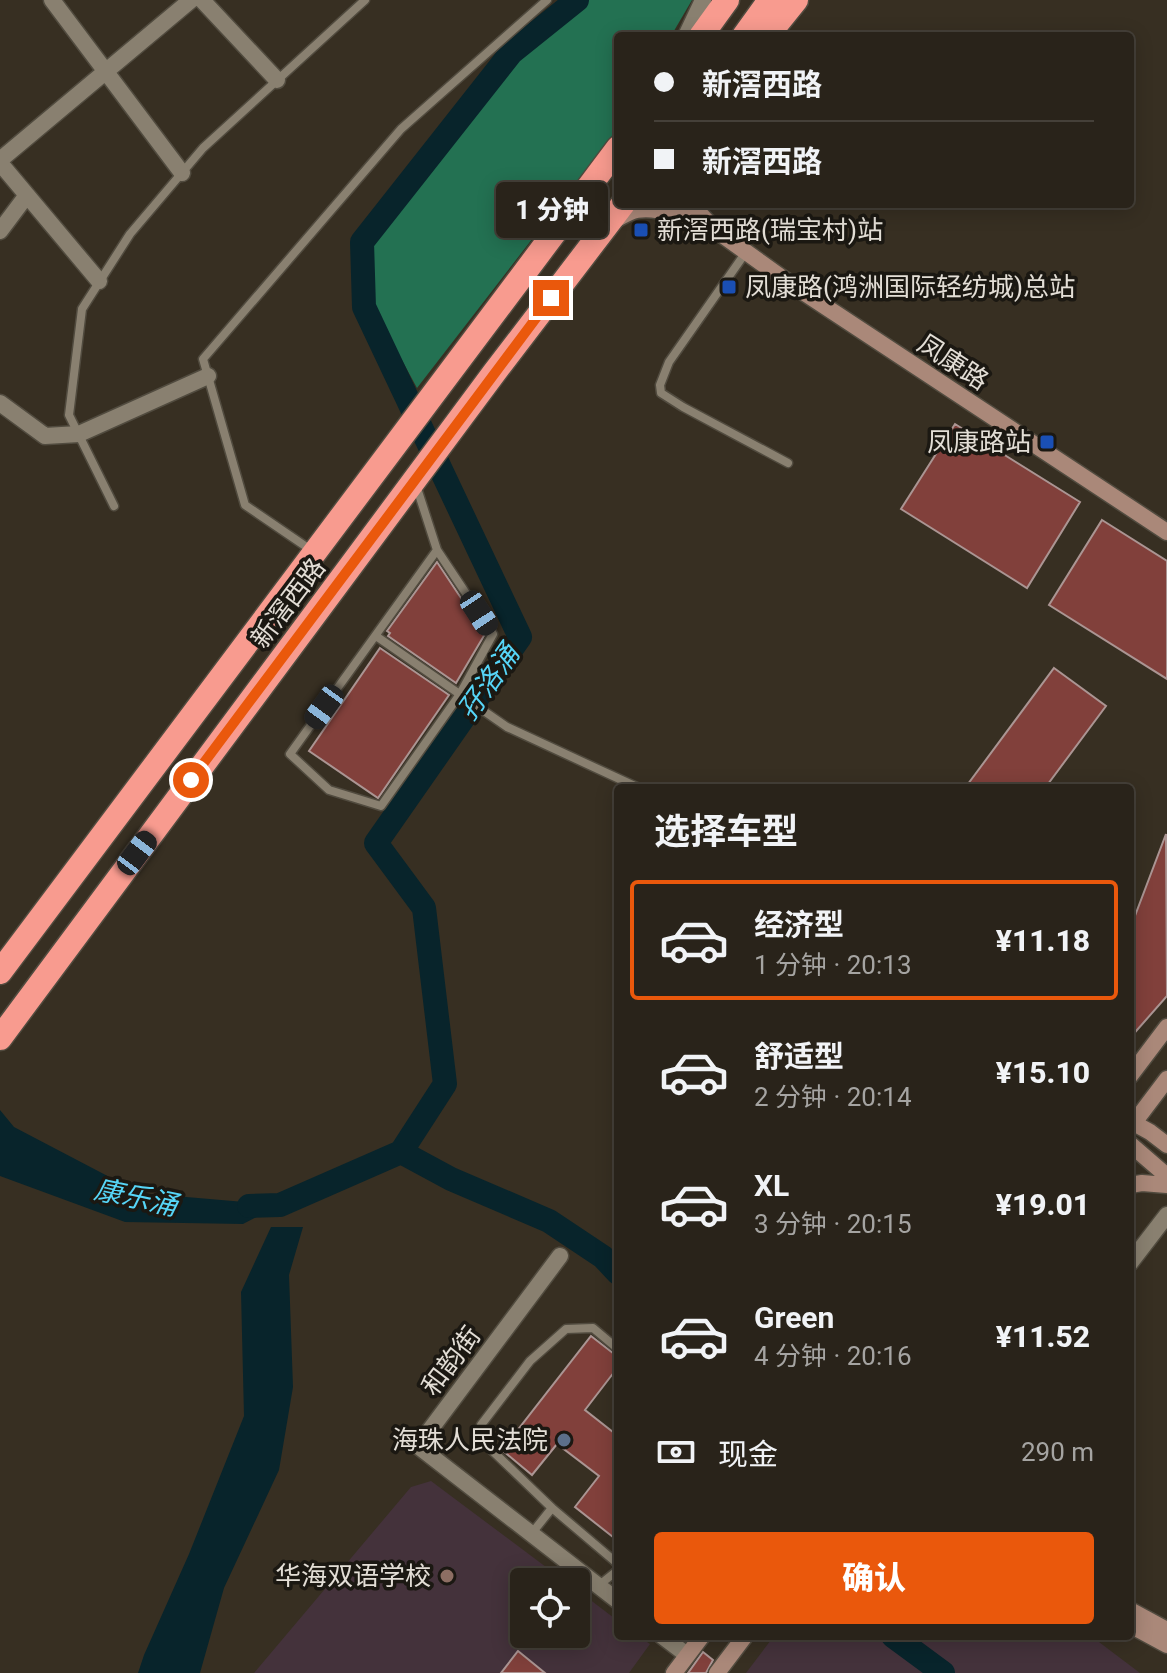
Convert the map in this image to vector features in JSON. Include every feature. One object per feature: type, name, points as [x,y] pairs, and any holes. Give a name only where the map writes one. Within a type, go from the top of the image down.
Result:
[{"type":"highway","points":[[704,32],[727,0]]},
{"type":"highway","points":[[747,32],[770,0]]},
{"type":"highway","points":[[770,32],[796,0]]},
{"type":"highway","name":"新滘西路","points":[[0,972],[614,153]]},
{"type":"highway","name":"新滘西路","points":[[0,1038],[620,208]]},
{"type":"street","points":[[52,0],[182,173]]},
{"type":"street","points":[[99,281],[0,161],[191,0]]},
{"type":"street","points":[[202,0],[277,80]]},
{"type":"street","points":[[688,32],[703,0]]},
{"type":"street","points":[[0,231],[27,195]]},
{"type":"street","points":[[695,208],[714,229]]},
{"type":"street","points":[[608,224],[636,210],[649,209],[685,217],[714,229]]},
{"type":"street","name":"凤康路","points":[[714,229],[1167,532]]},
{"type":"street","points":[[0,403],[45,436],[79,434],[208,376]]},
{"type":"street","points":[[1134,1071],[1167,1027]]},
{"type":"street","points":[[1134,1120],[1167,1079]]},
{"type":"street","points":[[1134,1126],[1167,1145]]},
{"type":"street","points":[[1134,1147],[1167,1176]]},
{"type":"street","points":[[1134,1184],[1167,1185]]},
{"type":"street","points":[[1134,1258],[1167,1215]]},
{"type":"street","name":"和韵街","points":[[560,1256],[418,1446],[614,1598]]},
{"type":"street","points":[[1134,1612],[1167,1630]]},
{"type":"street","points":[[1134,1627],[1167,1645]]},
{"type":"street","points":[[667,1640],[687,1655]]},
{"type":"street","points":[[674,1673],[699,1640]]},
{"type":"street","points":[[717,1673],[742,1640]]},
{"type":"lane","points":[[114,506],[69,415],[82,309],[130,234],[203,148],[365,0]]},
{"type":"lane","points":[[315,553],[245,505],[203,359],[401,129],[547,0]]},
{"type":"lane","points":[[746,252],[669,362],[660,385],[661,393],[788,463]]},
{"type":"lane","points":[[415,480],[437,550],[493,634],[460,694],[381,806],[329,790],[290,754],[437,550]]},
{"type":"lane","points":[[376,636],[507,727],[630,784]]},
{"type":"lane","points":[[614,1346],[593,1328],[566,1329],[530,1361],[481,1425],[480,1439],[552,1508],[614,1561]]},
{"type":"lane","points":[[531,1534],[552,1508]]},
{"type":"lane","points":[[598,1586],[614,1573]]},
{"type":"shaded area","name":"华海双语学校","points":[[431,1481],[547,1568],[510,1568],[510,1648],[590,1648],[590,1600],[614,1618],[614,1640],[644,1640],[650,1644],[629,1673],[254,1673],[411,1487]]},
{"type":"shaded area","points":[[771,1640],[1096,1640],[1140,1673],[746,1673]]},
{"type":"green space","points":[[576,0],[692,0],[673,32],[614,32],[614,133],[417,388],[371,303],[373,242],[513,63]]},
{"type":"water","name":"康乐涌","points":[[0,1110],[14,1127],[140,1193],[280,1205],[243,1224],[125,1222],[0,1176]]},
{"type":"water","points":[[271,1227],[303,1227],[289,1275],[293,1387],[279,1470],[224,1588],[200,1673],[138,1673],[244,1416],[241,1292]]},
{"type":"building","points":[[955,424],[1080,502],[1027,588],[901,509]]},
{"type":"building","points":[[1102,520],[1167,561],[1167,679],[1049,605]]},
{"type":"building","points":[[437,562],[485,634],[456,683],[388,636],[390,633],[387,631]]},
{"type":"building","points":[[380,648],[449,695],[378,798],[309,751]]},
{"type":"building","points":[[1054,668],[1106,706],[1048,784],[968,784]]},
{"type":"building","points":[[1166,834],[1167,996],[1134,1033],[1134,918]]},
{"type":"building","name":"海珠人民法院","points":[[591,1336],[614,1354],[614,1372],[585,1410],[614,1433],[614,1538],[575,1507],[599,1476],[557,1444],[532,1475],[502,1450]]},
{"type":"building","points":[[518,1651],[545,1673],[501,1673]]},
{"type":"building","points":[[703,1652],[713,1660],[706,1673],[688,1673]]},
{"type":"waterway","name":"孖洛涌","points":[[249,1206],[280,1205],[401,1152],[445,1084],[424,908],[376,843],[520,637],[364,307],[362,242],[511,53],[577,0]]},
{"type":"waterway","points":[[401,1152],[451,1179],[549,1221],[603,1257],[614,1269]]},
{"type":"waterway","points":[[898,1640],[943,1673]]},
{"type":"place","name":"新滘西路(瑞宝村)站","points":[[641,230]]},
{"type":"place","name":"凤康路(鸿洲国际轻纺城)总站","points":[[729,287]]},
{"type":"place","name":"凤康路站","points":[[1047,442]]},
{"type":"place","name":"海珠人民法院","points":[[564,1440]]},
{"type":"place","name":"华海双语学校","points":[[447,1576]]},
{"type":"route","points":[[191,780],[551,298]]}]
